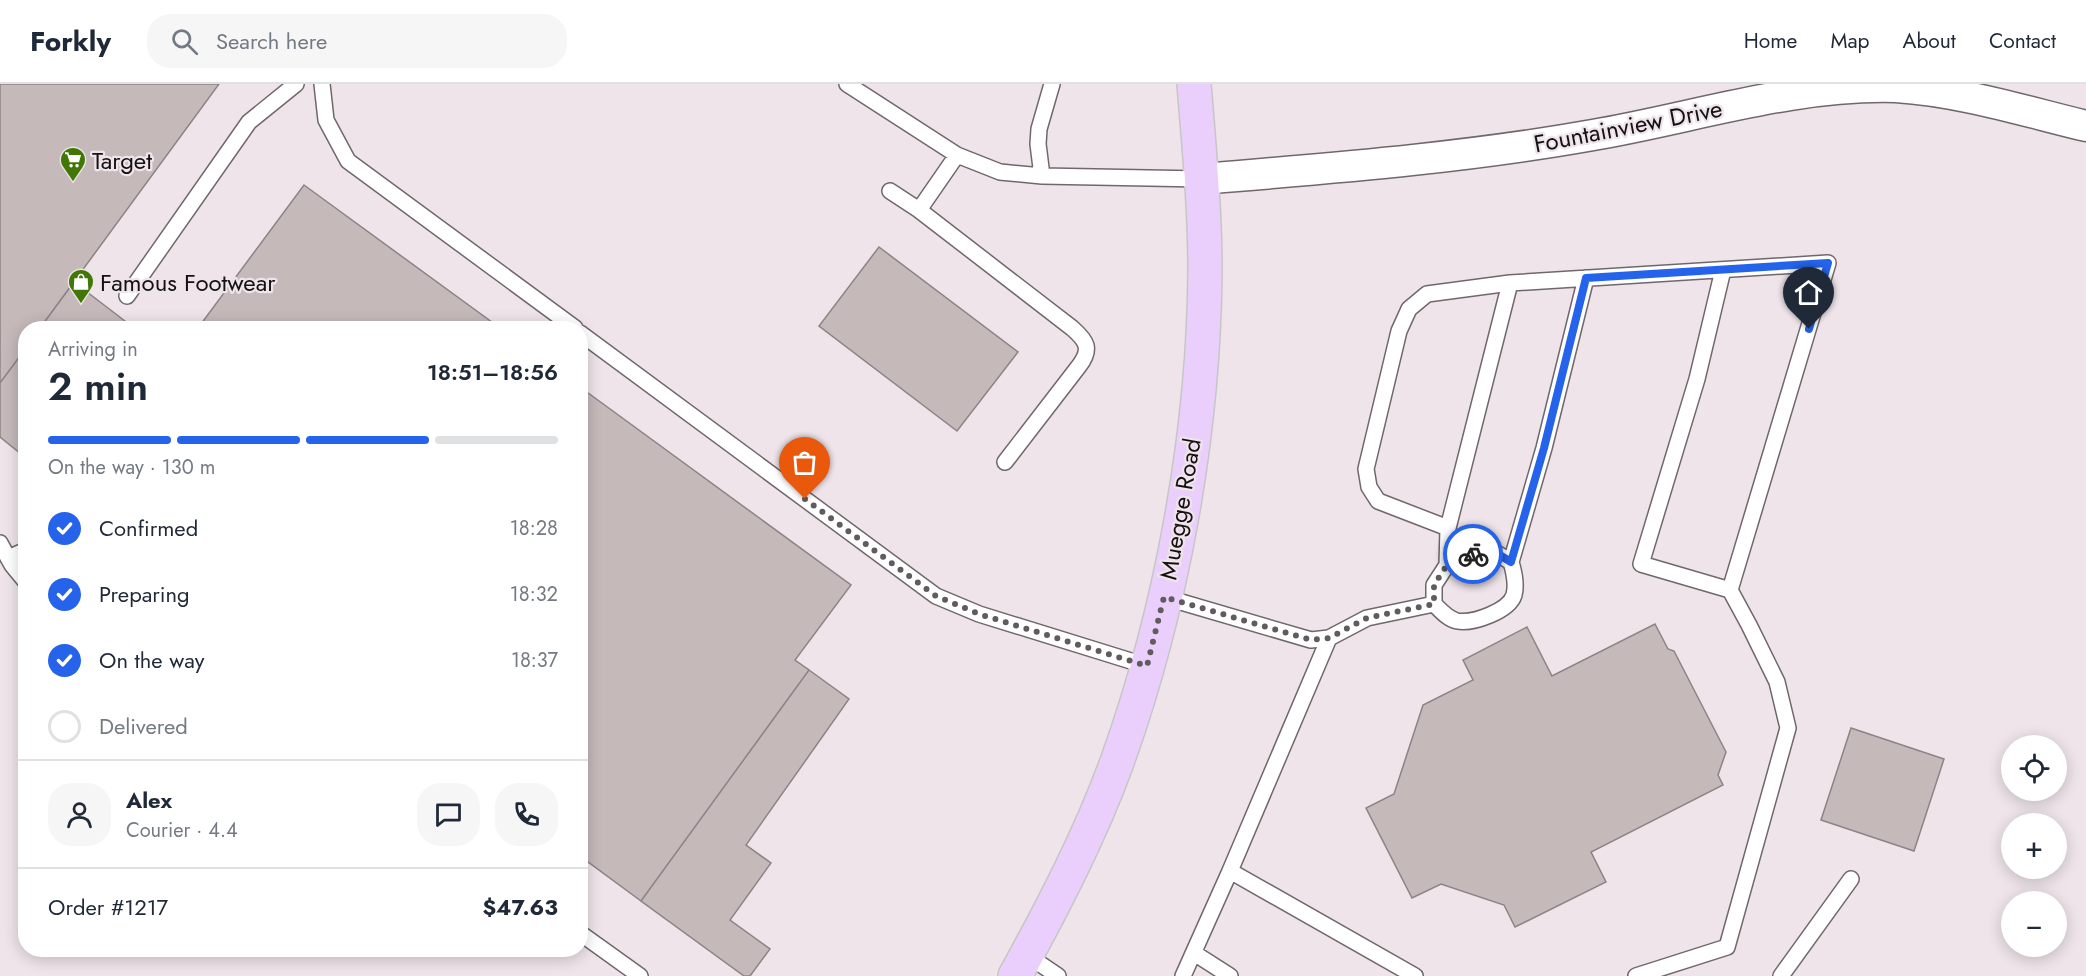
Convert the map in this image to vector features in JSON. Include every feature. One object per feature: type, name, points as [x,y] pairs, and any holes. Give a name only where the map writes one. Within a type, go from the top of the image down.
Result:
[{"type":"main road","name":"Muegge Road","points":[[1021,966],[1052,911],[1085,839],[1116,762],[1147,666],[1183,507],[1196,426],[1205,270],[1202,179],[1194,84]]},
{"type":"street","name":"Fountainview Drive","points":[[1202,179],[1516,147],[1595,135],[1786,95],[1836,88],[1927,87],[1949,93],[1971,91],[2086,126]]},
{"type":"lane","points":[[127,296],[249,122],[297,84]]},
{"type":"lane","points":[[322,84],[326,120],[348,160],[566,321]]},
{"type":"lane","points":[[847,84],[957,155],[1000,172],[1042,177],[1202,179]]},
{"type":"lane","points":[[1042,177],[1038,144],[1052,84]]},
{"type":"lane","points":[[919,210],[957,155]]},
{"type":"lane","points":[[890,190],[1083,338],[1088,350],[1086,357],[1005,462]]},
{"type":"lane","points":[[1448,528],[1378,501],[1369,488],[1366,469],[1399,331],[1408,309],[1427,294],[1510,283],[1828,263],[1730,590],[1777,682],[1788,728],[1727,947],[1636,976]]},
{"type":"lane","points":[[1723,270],[1697,379],[1641,564],[1730,590]]},
{"type":"lane","points":[[1510,283],[1448,528],[1447,565],[1434,585],[1434,604],[1445,615],[1456,620],[1474,621],[1501,610],[1514,596],[1515,579],[1511,562],[1544,448],[1586,278]]},
{"type":"lane","points":[[588,339],[936,596],[979,614],[1147,666]]},
{"type":"lane","points":[[0,543],[18,571]]},
{"type":"lane","points":[[1447,565],[1469,555],[1493,551],[1511,562]]},
{"type":"lane","points":[[8,558],[18,554]]},
{"type":"lane","points":[[1164,597],[1311,640],[1329,638],[1367,618],[1434,604]]},
{"type":"lane","points":[[1183,976],[1329,638]]},
{"type":"lane","points":[[1230,871],[1415,976]]},
{"type":"lane","points":[[1781,976],[1851,879]]},
{"type":"lane","points":[[588,939],[640,976]]},
{"type":"lane","points":[[1194,953],[1230,976]]},
{"type":"lane","points":[[1021,966],[1058,976]]},
{"type":"building","name":"Target","points":[[0,84],[219,84],[45,321],[18,321],[18,359],[0,383]]},
{"type":"building","points":[[304,185],[490,321],[203,321]]},
{"type":"building","points":[[879,247],[1018,352],[957,431],[819,326]]},
{"type":"building","name":"Famous Footwear","points":[[74,282],[125,321],[45,321]]},
{"type":"building","points":[[18,359],[18,452],[0,437],[0,383]]},
{"type":"building","points":[[588,393],[851,585],[795,660],[809,670],[641,901],[588,862]]},
{"type":"building","points":[[1655,624],[1668,649],[1674,651],[1726,752],[1718,775],[1723,785],[1591,852],[1606,882],[1515,927],[1504,905],[1441,884],[1412,898],[1366,808],[1394,794],[1423,705],[1473,680],[1463,660],[1527,627],[1552,676]]},
{"type":"building","points":[[809,670],[849,699],[746,845],[771,863],[730,920],[770,949],[750,976],[744,976],[641,901]]},
{"type":"building","points":[[1851,728],[1944,759],[1914,851],[1821,820]]},
{"type":"way so far","points":[[805,499],[936,596],[979,614],[1147,666],[1164,597],[1311,640],[1329,638],[1367,618],[1434,604],[1434,585],[1447,565],[1473,554]]},
{"type":"place","name":"Target","points":[[73,183]]},
{"type":"place","name":"Famous Footwear","points":[[81,305]]},
{"type":"route","points":[[1473,554],[1493,551],[1511,562],[1544,448],[1586,278],[1828,263],[1809,329]]}]
